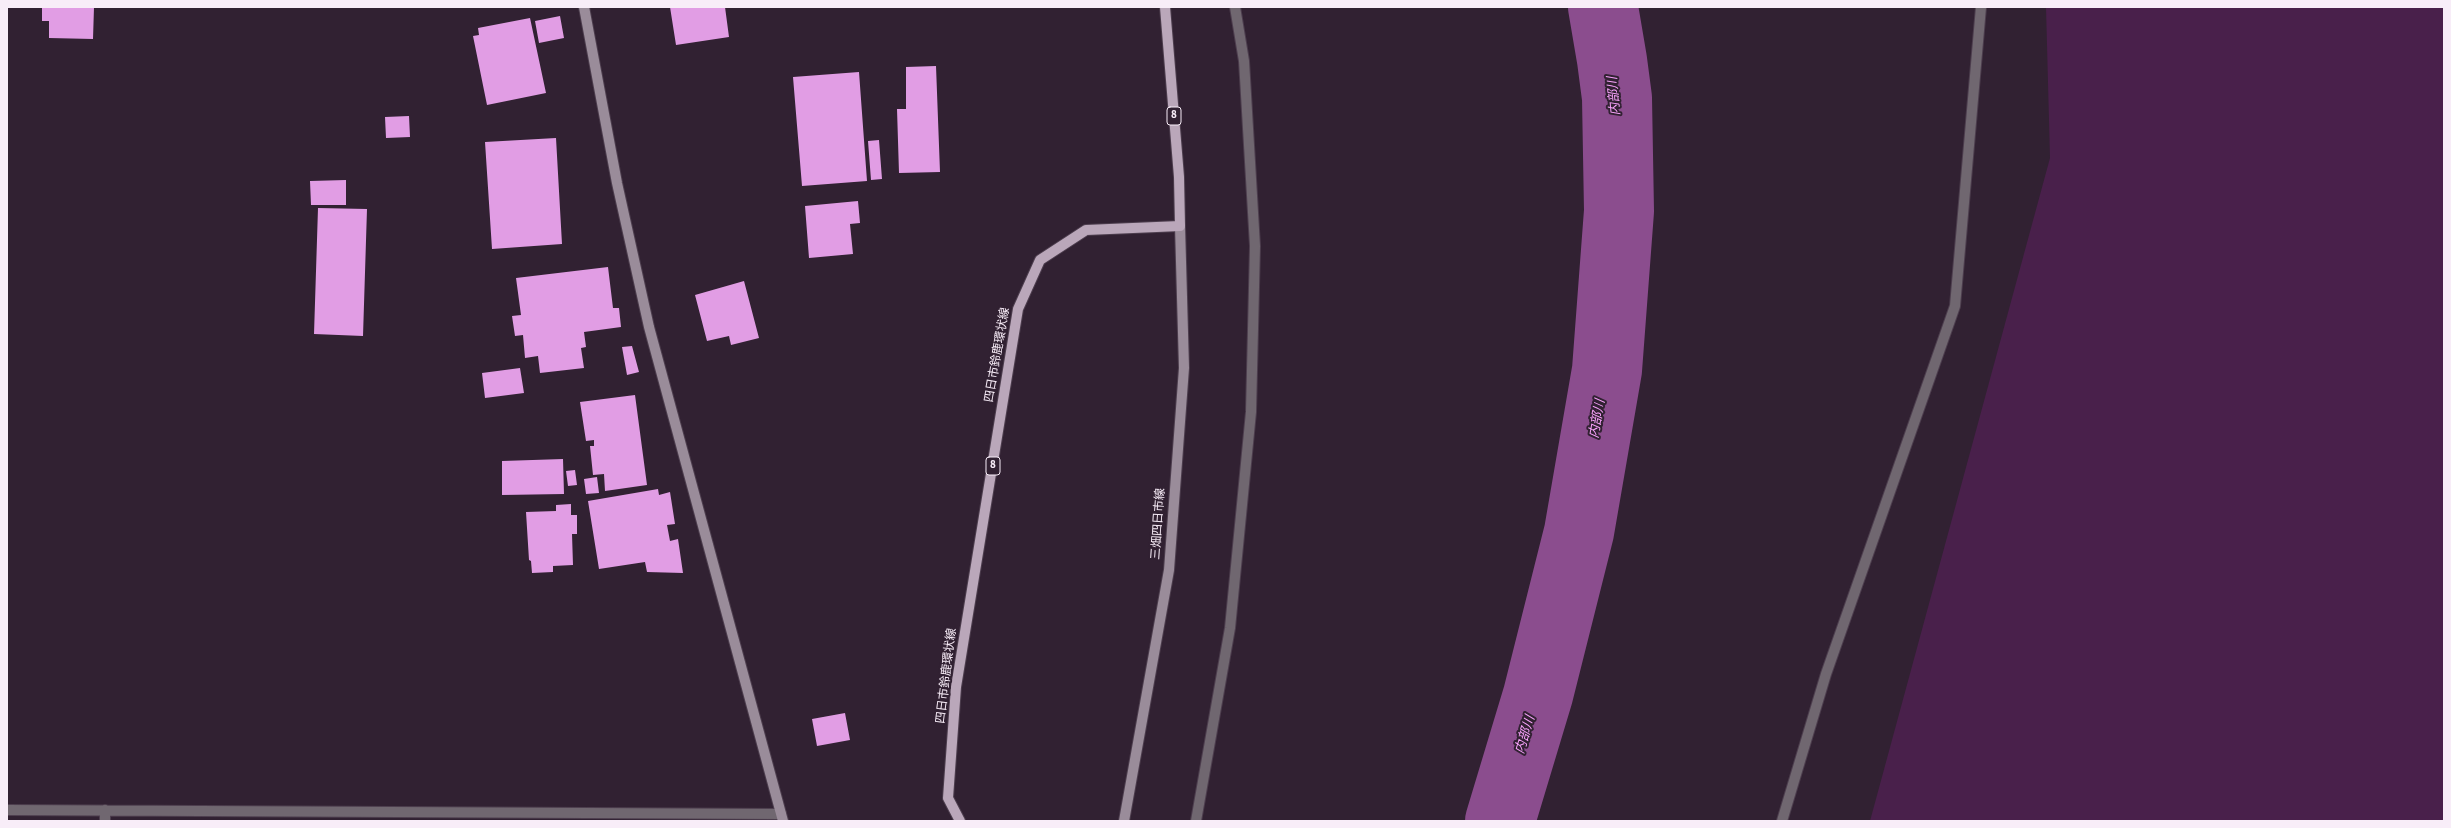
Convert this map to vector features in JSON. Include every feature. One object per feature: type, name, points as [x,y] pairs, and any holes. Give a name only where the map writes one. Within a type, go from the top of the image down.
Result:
[{"type":"main road","name":"8","points":[[1165,7],[1179,177],[1180,226]]},
{"type":"main road","name":"四日市鈴鹿環状線","points":[[960,821],[948,798],[956,687],[1018,309],[1040,260],[1086,230],[1180,226]]},
{"type":"street","points":[[7,810],[782,817],[649,327],[617,183],[584,7]]},
{"type":"street","points":[[1196,821],[1230,628],[1251,412],[1255,246],[1244,61],[1235,7]]},
{"type":"street","points":[[1782,821],[1826,674],[1955,306],[1981,7]]},
{"type":"street","name":"三畑四日市線","points":[[1124,821],[1169,570],[1184,368],[1180,226]]},
{"type":"street","points":[[105,821],[106,810]]},
{"type":"shaded area","points":[[2046,7],[2444,7],[2444,821],[1870,821],[2050,158]]},
{"type":"building","points":[[42,7],[94,7],[93,39],[49,38],[49,21],[42,21]]},
{"type":"building","points":[[670,7],[725,7],[729,37],[676,45]]},
{"type":"building","points":[[560,16],[564,38],[539,43],[535,21]]},
{"type":"building","points":[[530,18],[546,93],[487,105],[473,36],[479,35],[478,28]]},
{"type":"building","points":[[936,66],[940,172],[899,173],[897,109],[906,109],[906,67]]},
{"type":"building","points":[[859,72],[867,181],[802,186],[793,77]]},
{"type":"building","points":[[409,116],[410,137],[386,138],[385,117]]},
{"type":"building","points":[[556,138],[562,244],[492,249],[485,142]]},
{"type":"building","points":[[879,140],[882,179],[871,180],[868,141]]},
{"type":"building","points":[[346,180],[346,205],[311,205],[310,181]]},
{"type":"building","points":[[858,201],[860,223],[850,224],[853,254],[809,258],[805,206]]},
{"type":"building","points":[[318,208],[367,209],[363,336],[314,334]]},
{"type":"building","points":[[608,267],[613,308],[619,308],[621,327],[584,332],[586,347],[581,348],[584,368],[540,373],[538,356],[525,358],[523,335],[515,336],[512,316],[521,315],[516,278]]},
{"type":"building","points":[[744,281],[759,338],[731,345],[729,336],[707,341],[695,295]]},
{"type":"building","points":[[632,346],[639,372],[627,375],[622,347]]},
{"type":"building","points":[[520,368],[524,393],[485,398],[482,373]]},
{"type":"building","points":[[635,395],[647,485],[605,491],[604,474],[593,475],[590,446],[594,446],[594,440],[586,441],[580,402]]},
{"type":"building","points":[[563,459],[564,494],[502,495],[502,461]]},
{"type":"building","points":[[575,470],[577,485],[568,486],[566,471]]},
{"type":"building","points":[[597,477],[599,493],[586,494],[584,479]]},
{"type":"building","points":[[658,489],[659,495],[670,492],[675,524],[667,525],[670,541],[678,539],[683,573],[647,572],[645,562],[599,569],[588,501]]},
{"type":"building","points":[[571,504],[571,515],[577,515],[577,534],[572,534],[573,565],[553,566],[553,572],[532,573],[531,561],[529,560],[526,512],[556,511],[556,505]]},
{"type":"building","points":[[845,713],[850,740],[817,746],[812,719]]},
{"type":"waterway","name":"内部川","points":[[1500,821],[1538,695],[1579,532],[1607,370],[1619,211],[1617,98],[1603,7]]}]
